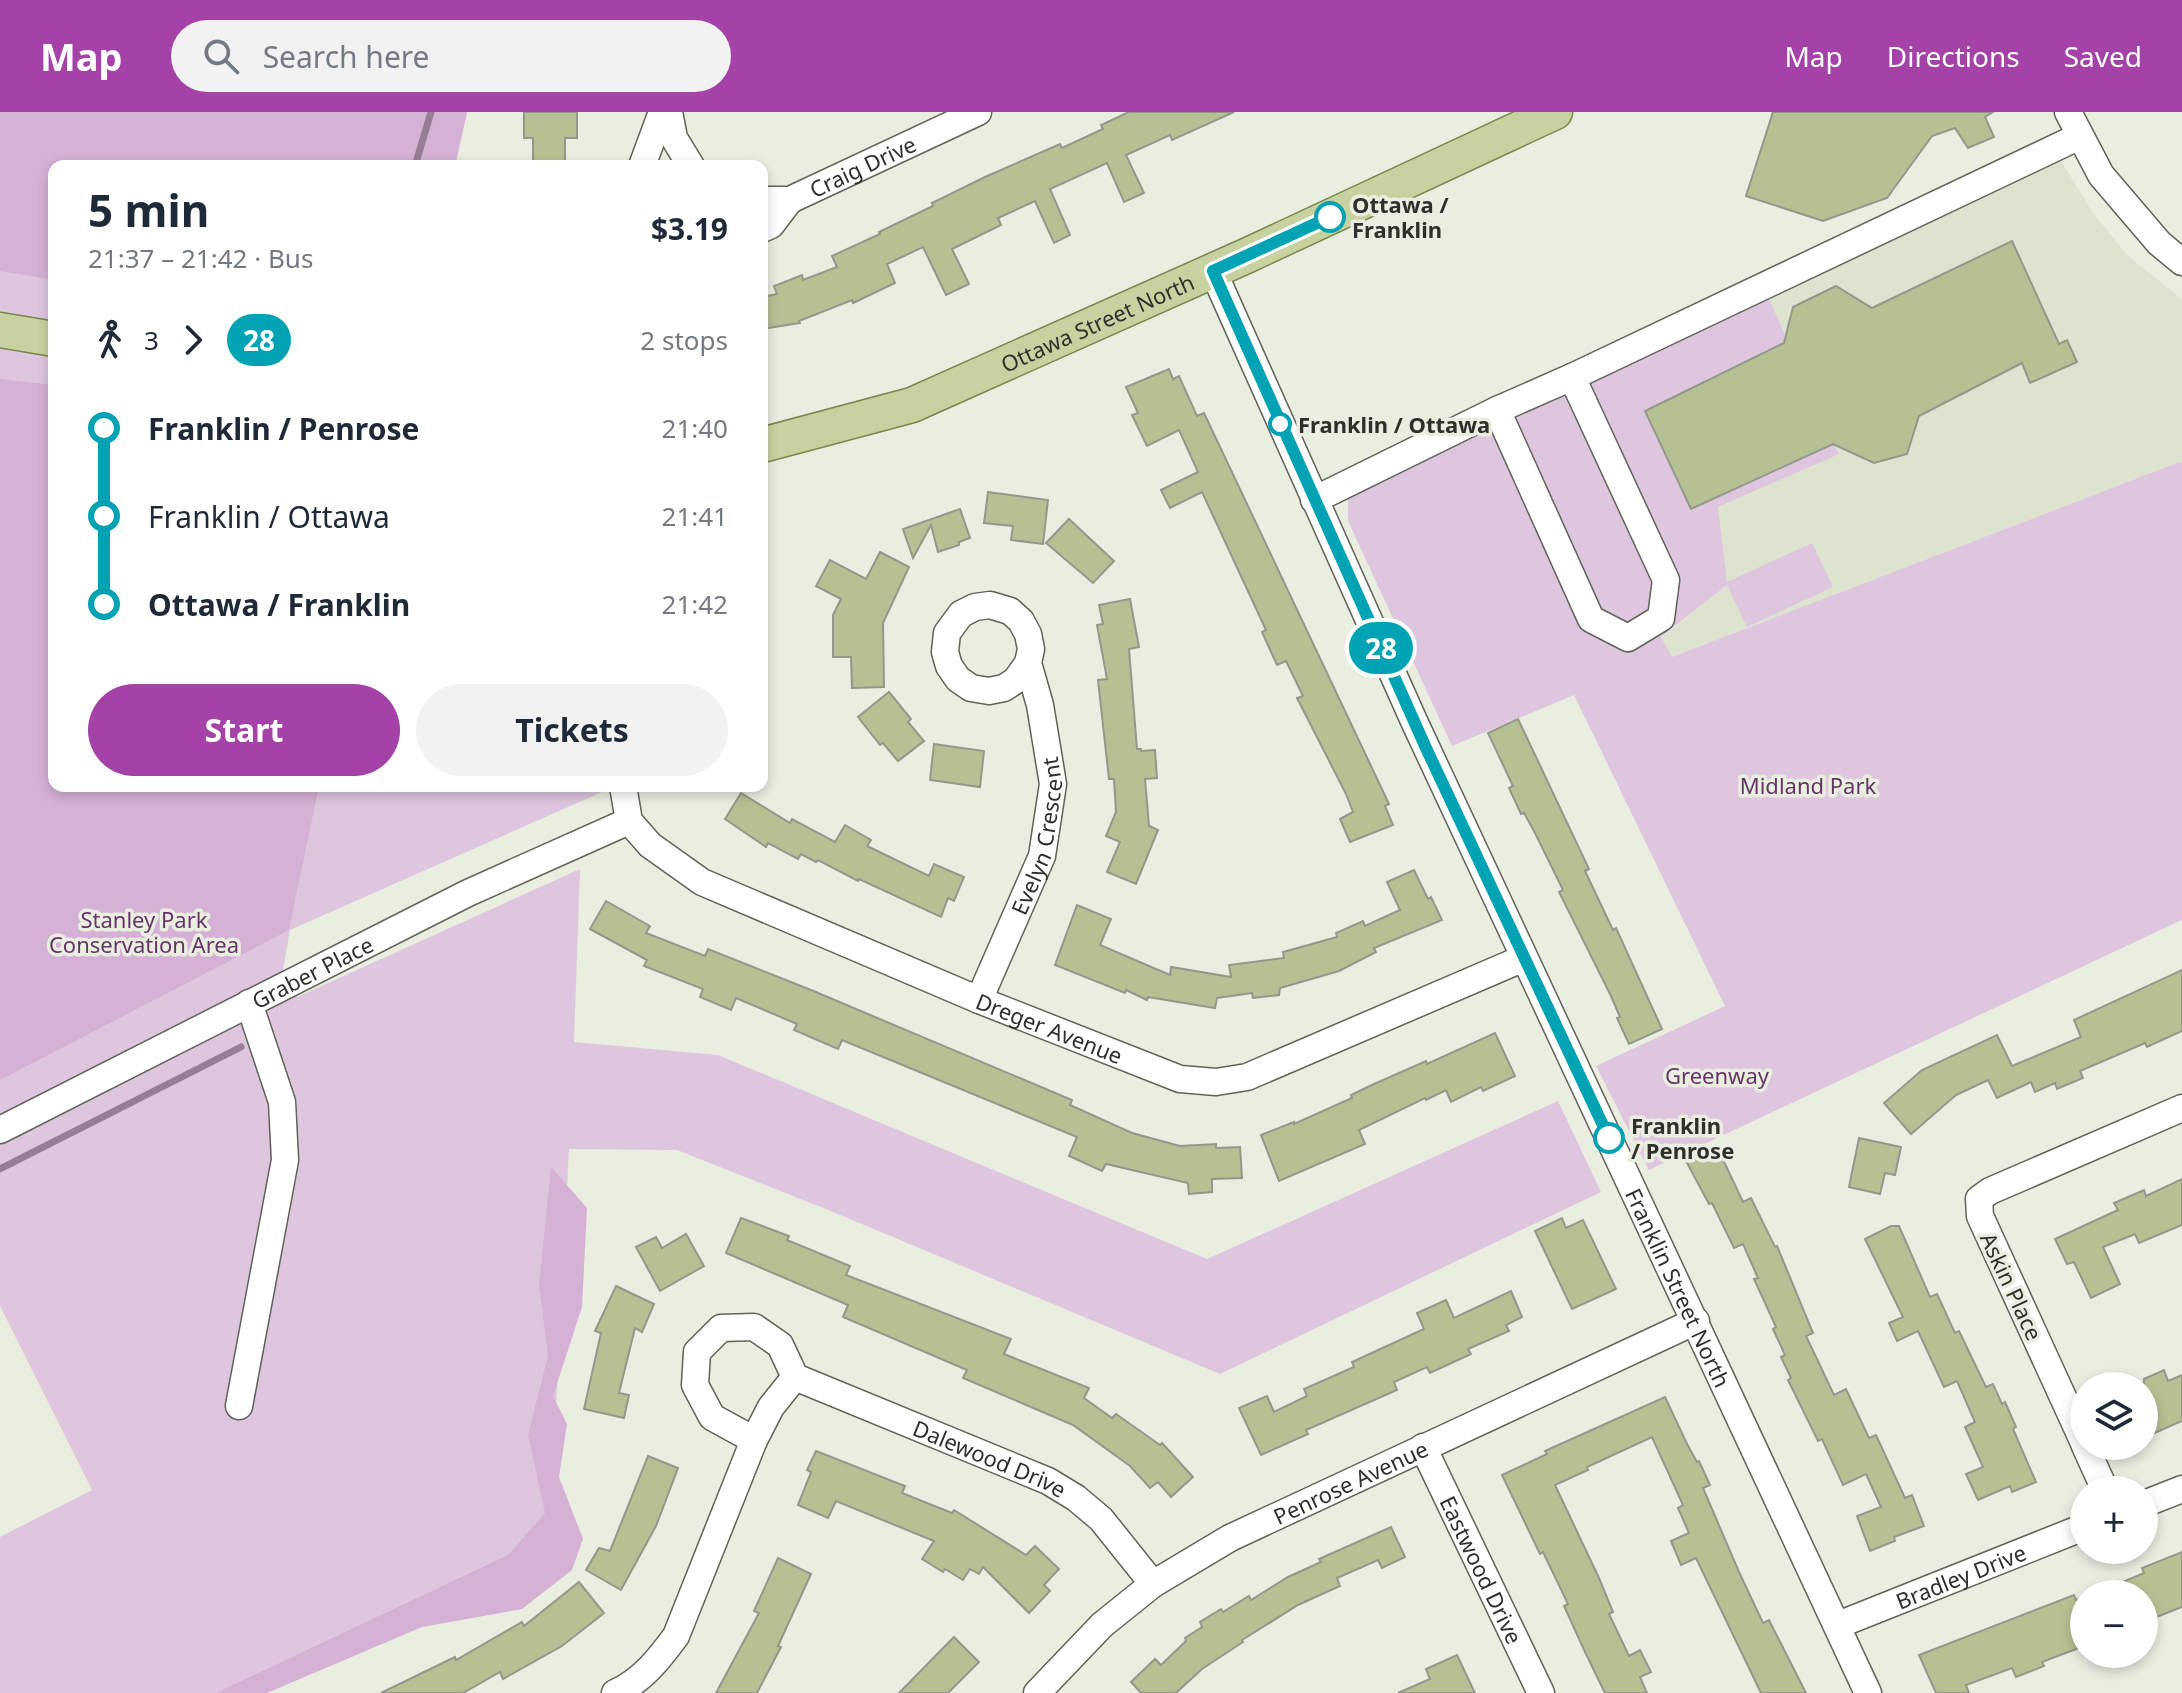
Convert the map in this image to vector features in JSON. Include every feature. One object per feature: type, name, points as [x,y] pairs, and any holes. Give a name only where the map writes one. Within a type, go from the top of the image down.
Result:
[{"type":"main road","name":"Ottawa Street North","points":[[768,444],[912,405],[1213,271],[1555,112]]},
{"type":"main road","points":[[0,330],[48,338]]},
{"type":"street","points":[[644,160],[662,112]]},
{"type":"street","points":[[669,112],[674,138],[687,160]]},
{"type":"street","name":"Craig Drive","points":[[768,200],[790,200],[978,112]]},
{"type":"street","points":[[2068,112],[2101,175],[2159,243],[2182,262]]},
{"type":"street","points":[[1314,500],[1497,410],[2080,136]]},
{"type":"street","name":"Craig Drive","points":[[768,226],[790,200]]},
{"type":"street","name":"Franklin Street North","points":[[1213,271],[1314,500],[1524,958],[1868,1693]]},
{"type":"street","points":[[1497,410],[1591,619],[1628,638],[1661,618],[1666,580],[1572,377]]},
{"type":"street","name":"Evelyn Crescent","points":[[979,1000],[1042,856],[1051,799],[1053,784],[1040,705],[1028,663]]},
{"type":"street","points":[[624,792],[629,821]]},
{"type":"street","name":"Dreger Avenue","points":[[629,821],[650,845],[702,882],[979,1000],[1180,1079],[1216,1082],[1247,1077],[1524,958]]},
{"type":"street","name":"Graber Place","points":[[0,1130],[468,893],[629,821]]},
{"type":"street","points":[[239,1406],[285,1160],[282,1102],[249,1003]]},
{"type":"street","name":"Askin Place","points":[[2070,1412],[1980,1216],[1979,1199],[1990,1191],[2182,1108]]},
{"type":"street","name":"Penrose Avenue","points":[[1037,1693],[1102,1625],[1153,1584],[1230,1538],[1696,1321]]},
{"type":"street","points":[[615,1693],[630,1686],[656,1663],[676,1636],[754,1440],[771,1407],[795,1377],[780,1345],[754,1327],[721,1328],[697,1352],[695,1385],[712,1417],[754,1440]]},
{"type":"street","name":"Dalewood Drive","points":[[795,1377],[1048,1481],[1076,1498],[1101,1519],[1153,1584]]},
{"type":"street","name":"Eastwood Drive","points":[[1423,1447],[1541,1693]]},
{"type":"street","points":[[2158,1498],[2182,1489]]},
{"type":"street","name":"Bradley Drive","points":[[1838,1625],[2070,1533]]},
{"type":"shaded area","points":[[2060,159],[2093,213],[2128,256],[2182,299],[2182,461],[1672,657],[1661,638],[1727,585],[1718,507],[1767,295]]},
{"type":"green space","name":"Stanley Park Conservation Area","points":[[0,112],[467,112],[456,160],[48,160],[48,792],[602,792],[290,930],[283,970],[297,997],[580,869],[574,1042],[718,1055],[1207,1259],[1558,1101],[1601,1192],[1220,1374],[677,1150],[569,1149],[548,1565],[254,1693],[0,1693],[0,1537],[92,1490],[0,1306]]},
{"type":"green space","points":[[0,112],[467,112],[456,160],[48,160],[48,279],[0,271]]},
{"type":"green space","points":[[1767,295],[1839,454],[1718,507],[1727,582],[1812,543],[1833,587],[1747,627],[1727,585],[1661,637],[1672,657],[2182,461],[2182,920],[1649,1170],[1596,1066],[1725,1006],[1574,695],[1452,746],[1348,521],[1348,497]]},
{"type":"green space","name":"Stanley Park Conservation Area","points":[[0,379],[48,384],[48,792],[318,792],[289,930],[0,1080]]},
{"type":"green space","points":[[551,1167],[587,1208],[582,1307],[553,1396],[567,1424],[559,1477],[583,1539],[572,1570],[522,1609],[422,1627],[267,1693],[216,1693],[508,1555],[545,1513],[528,1435],[548,1356],[539,1286]]},
{"type":"building","points":[[524,112],[577,112],[577,138],[565,138],[565,160],[533,160],[533,138],[524,138]]},
{"type":"building","points":[[1129,112],[1234,112],[1172,140],[1170,135],[1126,155],[1144,193],[1124,202],[1107,163],[1050,189],[1070,235],[1054,243],[1035,201],[998,218],[1001,225],[952,249],[969,284],[946,295],[923,247],[887,264],[895,283],[800,323],[768,328],[768,296],[777,294],[774,286],[802,275],[803,280],[837,267],[832,256],[880,234],[933,206],[932,203],[985,177],[1103,129],[1101,125]]},
{"type":"building","points":[[1773,112],[1993,112],[1985,117],[1994,137],[1968,148],[1955,128],[1932,136],[1887,198],[1823,221],[1746,196]]},
{"type":"building","points":[[2012,241],[2059,344],[2067,340],[2077,362],[2030,383],[2022,363],[1919,416],[1907,454],[1874,463],[1833,444],[1691,509],[1645,411],[1784,343],[1793,307],[1836,286],[1872,308]]},
{"type":"building","points":[[1169,369],[1173,379],[1179,376],[1197,416],[1204,413],[1389,804],[1385,806],[1393,825],[1350,842],[1340,819],[1353,812],[1346,794],[1297,698],[1303,696],[1286,661],[1277,665],[1262,632],[1266,630],[1202,492],[1170,508],[1161,490],[1198,472],[1179,430],[1147,446],[1132,415],[1138,413],[1126,387]]},
{"type":"building","points":[[988,492],[1048,500],[1043,544],[1011,540],[1013,526],[984,523]]},
{"type":"building","points":[[960,509],[970,538],[938,552],[931,525],[913,558],[903,529]]},
{"type":"building","points":[[1069,519],[1114,561],[1093,583],[1046,543]]},
{"type":"building","points":[[880,552],[909,567],[883,623],[884,687],[852,688],[851,657],[833,657],[833,615],[841,599],[816,586],[830,560],[866,579]]},
{"type":"building","points":[[1130,599],[1139,647],[1129,649],[1137,749],[1155,750],[1157,778],[1145,779],[1149,826],[1158,830],[1136,884],[1107,872],[1120,842],[1106,836],[1116,812],[1114,779],[1109,779],[1098,680],[1107,679],[1097,625],[1103,624],[1099,605]]},
{"type":"building","points":[[889,692],[924,741],[898,761],[883,743],[880,745],[858,717]]},
{"type":"building","points":[[1518,719],[1589,869],[1585,871],[1613,930],[1616,928],[1662,1029],[1629,1044],[1611,996],[1559,892],[1563,890],[1509,788],[1513,786],[1488,733]]},
{"type":"building","points":[[934,744],[984,751],[980,787],[930,780]]},
{"type":"building","points":[[741,793],[790,823],[792,819],[835,842],[845,825],[871,840],[867,846],[929,876],[934,864],[964,877],[954,901],[948,898],[941,917],[818,860],[816,862],[801,854],[798,859],[768,843],[766,847],[725,819]]},
{"type":"building","points":[[1414,870],[1442,920],[1374,948],[1376,952],[1339,971],[1280,988],[1279,995],[1253,998],[1252,993],[1217,998],[1215,1008],[1148,997],[1147,1000],[1055,965],[1077,905],[1111,919],[1100,945],[1170,975],[1171,967],[1231,977],[1229,965],[1284,958],[1283,952],[1337,937],[1336,933],[1363,921],[1365,926],[1400,910],[1387,882]]},
{"type":"building","points":[[606,901],[650,926],[646,933],[705,956],[708,949],[811,990],[1072,1100],[1070,1105],[1132,1133],[1180,1146],[1216,1144],[1216,1148],[1240,1147],[1242,1178],[1212,1179],[1212,1192],[1189,1194],[1188,1183],[1106,1164],[1102,1171],[1069,1156],[1077,1137],[842,1040],[838,1049],[794,1030],[797,1024],[736,998],[731,1010],[700,997],[703,989],[644,966],[647,960],[590,929]]},
{"type":"building","points":[[2182,970],[2182,1031],[2080,1071],[2083,1078],[2057,1089],[2055,1083],[2035,1092],[2031,1082],[1997,1098],[1988,1080],[1956,1095],[1911,1134],[1884,1103],[1922,1070],[1997,1035],[2012,1066],[2081,1037],[2074,1020]]},
{"type":"building","points":[[1495,1033],[1515,1076],[1483,1091],[1481,1087],[1451,1102],[1446,1090],[1425,1098],[1359,1130],[1365,1144],[1279,1181],[1261,1135],[1294,1124],[1352,1098],[1351,1095],[1374,1084]]},
{"type":"building","points":[[1859,1138],[1901,1147],[1895,1175],[1885,1173],[1880,1194],[1849,1187]]},
{"type":"building","points":[[1717,1147],[1743,1202],[1751,1198],[1777,1246],[1813,1333],[1806,1336],[1834,1395],[1846,1389],[1869,1438],[1876,1435],[1905,1498],[1912,1495],[1924,1526],[1894,1537],[1895,1541],[1870,1551],[1857,1516],[1881,1507],[1866,1474],[1843,1485],[1822,1439],[1818,1441],[1788,1380],[1791,1378],[1781,1357],[1785,1355],[1773,1329],[1776,1327],[1754,1279],[1758,1278],[1743,1244],[1734,1248],[1712,1203],[1709,1204],[1686,1161]]},
{"type":"building","points":[[2182,1179],[2182,1225],[2139,1243],[2135,1234],[2103,1247],[2120,1284],[2091,1298],[2074,1262],[2067,1264],[2055,1239],[2118,1210],[2114,1203],[2144,1190],[2146,1196]]},
{"type":"building","points":[[741,1218],[789,1236],[787,1240],[850,1266],[846,1275],[1011,1339],[1004,1354],[1089,1388],[1084,1398],[1112,1418],[1116,1414],[1160,1445],[1162,1443],[1193,1477],[1171,1497],[1158,1482],[1150,1488],[1130,1466],[1073,1425],[963,1378],[967,1370],[843,1317],[848,1305],[726,1253]]},
{"type":"building","points":[[1562,1218],[1566,1228],[1583,1220],[1616,1289],[1572,1309],[1535,1231]]},
{"type":"building","points":[[1891,1226],[1899,1226],[1930,1297],[1937,1294],[1986,1387],[1993,1384],[2002,1404],[2005,1402],[2036,1482],[2012,1492],[2010,1486],[1978,1500],[1966,1474],[1983,1467],[1965,1427],[1975,1422],[1957,1381],[1944,1387],[1918,1331],[1897,1341],[1889,1323],[1903,1317],[1865,1239]]},
{"type":"building","points":[[686,1234],[704,1266],[660,1291],[636,1247],[656,1237],[662,1248]]},
{"type":"building","points":[[616,1286],[654,1304],[642,1332],[635,1328],[619,1393],[629,1395],[624,1418],[584,1409],[601,1333],[595,1331]]},
{"type":"building","points":[[1511,1291],[1522,1317],[1506,1325],[1509,1331],[1468,1349],[1471,1354],[1430,1373],[1427,1367],[1394,1382],[1397,1390],[1306,1430],[1308,1434],[1261,1455],[1239,1408],[1267,1396],[1274,1412],[1307,1396],[1304,1389],[1354,1367],[1352,1362],[1424,1329],[1417,1313],[1446,1300],[1454,1318]]},
{"type":"building","points":[[2164,1370],[2168,1381],[2182,1375],[2182,1421],[2158,1432],[2158,1373]]},
{"type":"building","points":[[1665,1397],[1710,1485],[1703,1488],[1763,1623],[1769,1620],[1806,1693],[1761,1693],[1696,1558],[1681,1565],[1671,1541],[1689,1533],[1678,1508],[1683,1505],[1652,1437],[1555,1485],[1599,1578],[1613,1612],[1609,1614],[1629,1656],[1640,1650],[1651,1672],[1640,1677],[1647,1693],[1605,1693],[1585,1652],[1564,1606],[1568,1604],[1502,1475],[1547,1454],[1545,1451]]},
{"type":"building","points":[[816,1451],[905,1486],[902,1493],[952,1513],[954,1510],[1026,1555],[1035,1546],[1059,1569],[1044,1585],[1050,1591],[1029,1613],[983,1567],[979,1574],[970,1569],[963,1580],[922,1559],[934,1541],[836,1501],[828,1518],[798,1505],[811,1472],[807,1470]]},
{"type":"building","points":[[648,1456],[678,1468],[656,1526],[621,1590],[586,1570],[599,1548],[610,1551]]},
{"type":"building","points":[[1391,1527],[1405,1557],[1382,1568],[1378,1560],[1337,1578],[1340,1586],[1298,1605],[1242,1640],[1202,1669],[1176,1693],[1141,1693],[1131,1682],[1155,1659],[1161,1665],[1186,1641],[1185,1638],[1202,1627],[1200,1622],[1221,1609],[1223,1612],[1249,1596],[1251,1600],[1288,1577],[1321,1562],[1319,1559]]},
{"type":"building","points":[[2182,1552],[2182,1607],[2158,1616],[2158,1580],[2128,1580],[2144,1573],[2142,1568]]},
{"type":"building","points":[[778,1558],[811,1574],[778,1646],[781,1647],[757,1693],[716,1693],[759,1613],[754,1611]]},
{"type":"building","points":[[579,1582],[604,1613],[562,1646],[503,1679],[500,1672],[463,1693],[381,1693],[455,1657],[456,1660],[522,1622],[524,1626]]},
{"type":"building","points":[[2070,1597],[2070,1651],[2016,1677],[2012,1668],[1966,1685],[1969,1693],[1936,1693],[1919,1655]]},
{"type":"building","points":[[954,1637],[979,1662],[948,1693],[899,1693]]},
{"type":"building","points":[[1457,1655],[1475,1693],[1398,1693],[1430,1679],[1426,1669]]},
{"type":"waterway","points":[[417,160],[431,112]]},
{"type":"waterway","points":[[0,1169],[241,1047]]},
{"type":"bus line","name":"28","points":[[1330,217],[1213,271],[1426,748],[1609,1138]]},
{"type":"place","name":"Ottawa / Franklin","points":[[1330,217]]},
{"type":"place","name":"Franklin / Ottawa","points":[[1280,424]]},
{"type":"place","name":"Franklin / Penrose","points":[[1609,1138]]},
{"type":"park label","name":"Midland Park","points":[[1808,785]]},
{"type":"park label","name":"Greenway","points":[[1717,1075]]}]
